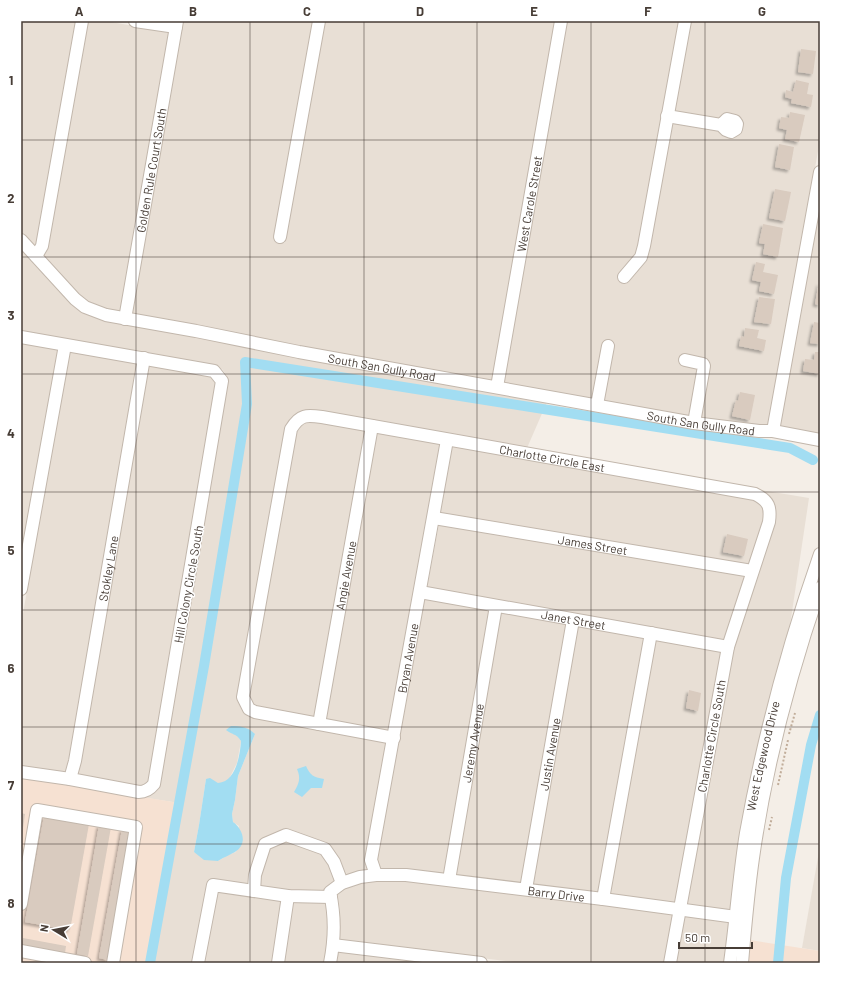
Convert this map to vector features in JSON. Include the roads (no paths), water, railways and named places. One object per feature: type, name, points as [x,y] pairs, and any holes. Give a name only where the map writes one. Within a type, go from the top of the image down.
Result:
[{"type":"street","points":[[36,256],[42,246],[82,21]]},
{"type":"street","points":[[135,21],[177,24]]},
{"type":"street","points":[[280,237],[319,21]]},
{"type":"street","name":"West Carole Street","points":[[497,387],[561,21]]},
{"type":"street","points":[[624,277],[641,257],[685,21]]},
{"type":"street","name":"Golden Rule Court South","points":[[125,319],[177,24]]},
{"type":"street","points":[[668,116],[721,125]]},
{"type":"street","points":[[773,431],[820,172]]},
{"type":"street","name":"South San Gully Road","points":[[21,240],[68,293],[85,307],[106,315],[196,331],[299,352],[694,423],[759,431],[773,431],[820,440]]},
{"type":"street","points":[[21,337],[144,358]]},
{"type":"street","points":[[21,589],[65,345]]},
{"type":"street","points":[[597,405],[608,346]]},
{"type":"street","name":"Hill Colony Circle South","points":[[70,779],[138,792],[148,790],[154,784],[222,381],[214,371],[144,358]]},
{"type":"street","name":"Stokley Lane","points":[[70,779],[76,753],[144,358]]},
{"type":"street","points":[[685,360],[703,364],[704,366],[694,423]]},
{"type":"street","name":"Charlotte Circle East","points":[[319,724],[249,710],[243,697],[291,429],[295,422],[302,417],[308,416],[372,426],[755,494],[768,503],[770,514]]},
{"type":"street","name":"Angie Avenue","points":[[319,724],[372,426]]},
{"type":"street","name":"Bryan Avenue","points":[[376,875],[372,860],[447,440]]},
{"type":"street","name":"Charlotte Circle South","points":[[670,963],[728,647],[765,534],[770,514]]},
{"type":"street","name":"James Street","points":[[434,518],[752,571]]},
{"type":"street","name":"West Edgewood Drive","points":[[730,963],[736,917],[738,883],[745,840],[761,763],[779,689],[800,613],[820,554]]},
{"type":"street","name":"West Edgewood Drive","points":[[742,963],[753,858],[763,802],[792,680],[820,588]]},
{"type":"street","name":"Janet Street","points":[[420,592],[728,647]]},
{"type":"street","name":"Jeremy Avenue","points":[[449,880],[496,606]]},
{"type":"street","name":"Justin Avenue","points":[[526,889],[574,620]]},
{"type":"street","points":[[603,899],[651,633]]},
{"type":"street","points":[[319,724],[394,738]]},
{"type":"street","points":[[21,772],[70,779]]},
{"type":"street","points":[[21,904],[37,810],[136,827],[112,963]]},
{"type":"street","points":[[254,891],[255,875],[265,844],[286,835],[325,849],[334,862],[342,883],[330,892],[334,911],[333,945],[330,963]]},
{"type":"street","name":"Barry Drive","points":[[342,883],[360,877],[376,875],[406,875],[526,889],[736,917]]},
{"type":"street","points":[[198,963],[213,885],[288,896],[331,898]]},
{"type":"street","points":[[278,963],[288,896]]},
{"type":"street","points":[[333,945],[481,963]]},
{"type":"street","points":[[21,951],[85,963]]},
{"type":"water","points":[[231,726],[244,727],[255,734],[238,776],[232,814],[233,822],[241,832],[243,841],[239,849],[218,861],[204,860],[194,852],[206,779],[210,778],[218,783],[229,778],[236,767],[240,753],[241,741],[236,735],[226,730]]},
{"type":"water","points":[[306,766],[312,775],[324,779],[322,788],[311,788],[302,797],[294,792],[299,781],[297,769]]},
{"type":"waterway","points":[[150,963],[204,666],[247,404],[245,362],[790,448],[813,460]]},
{"type":"waterway","points":[[778,963],[786,878],[811,745],[820,715]]}]
